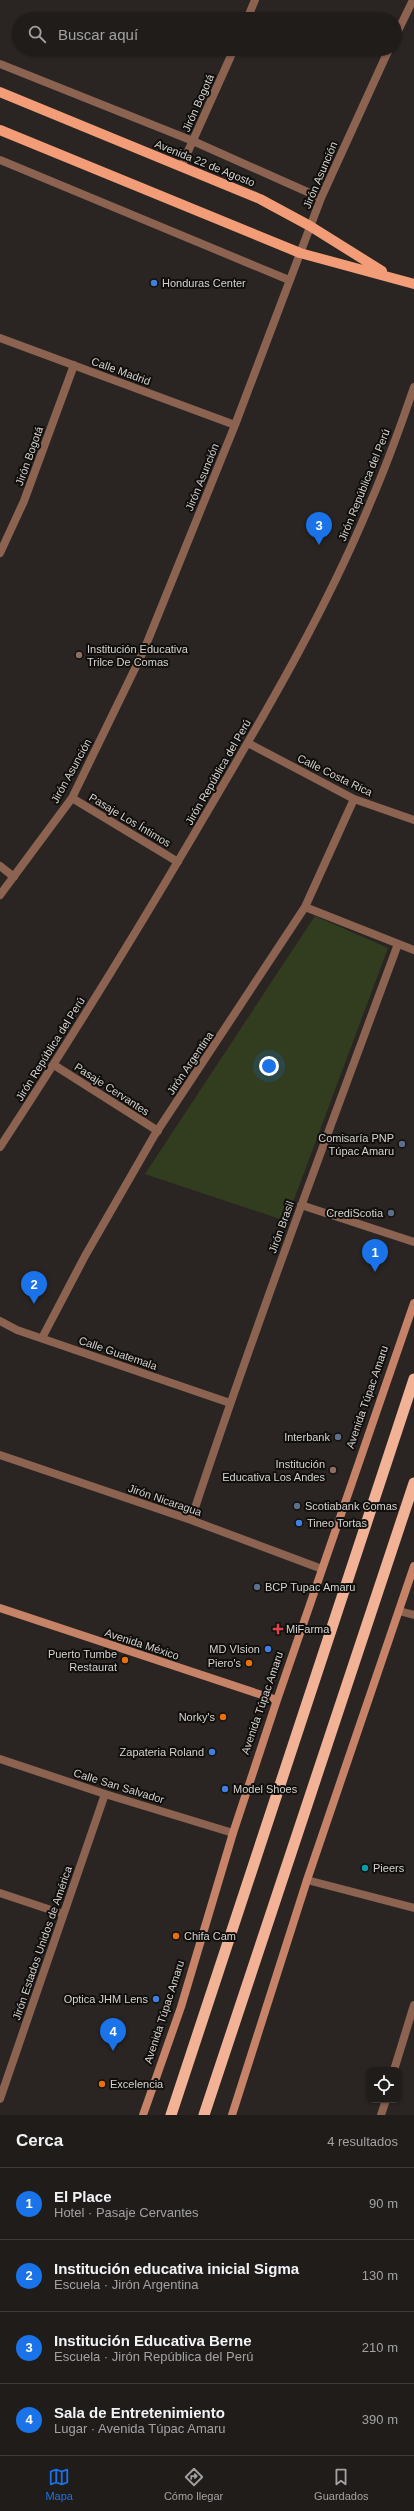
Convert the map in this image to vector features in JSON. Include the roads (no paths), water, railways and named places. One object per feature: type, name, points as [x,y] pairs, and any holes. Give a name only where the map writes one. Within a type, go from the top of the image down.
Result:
[{"type":"highway","points":[[171,2115],[414,1379]]},
{"type":"highway","points":[[204,2115],[414,1483]]},
{"type":"main road","name":"Avenida 22 de Agosto","points":[[0,92],[260,199],[310,226],[390,276]]},
{"type":"main road","name":"Avenida 22 de Agosto","points":[[0,130],[300,253],[390,276],[414,284]]},
{"type":"main road","name":"Avenida Túpac Amaru","points":[[143,2115],[181,2007],[233,1833],[277,1700],[414,1303]]},
{"type":"main road","points":[[232,2115],[307,1880],[414,1566]]},
{"type":"main road","name":"Avenida México","points":[[0,1608],[277,1700]]},
{"type":"street","points":[[402,23],[413,0]]},
{"type":"street","points":[[250,12],[254,1]]},
{"type":"street","name":"Jirón Bogotá","points":[[182,167],[231,56]]},
{"type":"street","name":"Jirón Asunción","points":[[0,895],[72,798],[144,650],[235,426],[321,198],[386,56]]},
{"type":"street","name":"Avenida 22 de Agosto","points":[[0,64],[193,141],[321,198]]},
{"type":"street","points":[[0,160],[289,280]]},
{"type":"street","name":"Calle Madrid","points":[[0,338],[235,426]]},
{"type":"street","name":"Jirón Bogotá","points":[[0,554],[24,501],[74,366]]},
{"type":"street","name":"Jirón República del Perú","points":[[0,1147],[54,1065],[178,862],[290,668],[345,560],[372,501],[414,387]]},
{"type":"street","name":"Calle Costa Rica","points":[[248,743],[354,799],[414,820]]},
{"type":"street","name":"Pasaje Los Íntimos","points":[[72,798],[178,862]]},
{"type":"street","name":"Jirón Argentina","points":[[42,1338],[85,1256],[158,1131],[305,907],[354,799]]},
{"type":"street","points":[[0,866],[14,877]]},
{"type":"street","points":[[305,907],[414,950]]},
{"type":"street","name":"Jirón Brasil","points":[[191,1520],[230,1403],[301,1205],[398,944]]},
{"type":"street","name":"Pasaje Cervantes","points":[[54,1065],[158,1131]]},
{"type":"street","points":[[301,1205],[414,1242]]},
{"type":"street","name":"Calle Guatemala","points":[[0,1321],[42,1338],[230,1403]]},
{"type":"street","name":"Jirón Nicaragua","points":[[0,1454],[191,1520],[322,1569]]},
{"type":"street","points":[[399,1611],[414,1615]]},
{"type":"street","name":"Calle San Salvador","points":[[0,1759],[105,1794],[233,1833]]},
{"type":"street","name":"Jirón Estados Unidos de América","points":[[0,2100],[105,1794]]},
{"type":"street","points":[[307,1880],[414,1908]]},
{"type":"street","points":[[0,1893],[63,1914]]},
{"type":"street","points":[[395,2067],[414,2005]]},
{"type":"street","points":[[381,2115],[385,2103]]},
{"type":"place","name":"Honduras Center","points":[[154,283]]},
{"type":"place","name":"Institución Educativa Berne","points":[[319,545]]},
{"type":"place","name":"Institución Educativa Trilce De Comas","points":[[79,655]]},
{"type":"place","name":"Comisaría PNP Túpac Amaru","points":[[402,1144]]},
{"type":"place","name":"CrediScotia","points":[[391,1213]]},
{"type":"place","name":"El Place","points":[[375,1272]]},
{"type":"place","name":"Institución educativa inicial Sigma","points":[[34,1304]]},
{"type":"place","name":"Interbank","points":[[338,1437]]},
{"type":"place","name":"Institución Educativa Los Andes","points":[[333,1470]]},
{"type":"place","name":"Scotiabank Comas","points":[[297,1506]]},
{"type":"place","name":"Tineo Tortas","points":[[299,1523]]},
{"type":"place","name":"BCP Tupac Amaru","points":[[257,1587]]},
{"type":"place","name":"MiFarma","points":[[278,1629]]},
{"type":"place","name":"MD VIsion","points":[[268,1649]]},
{"type":"place","name":"Puerto Tumbe Restaurat","points":[[125,1660]]},
{"type":"place","name":"Piero's","points":[[249,1663]]},
{"type":"place","name":"Norky's","points":[[223,1717]]},
{"type":"place","name":"Zapateria Roland","points":[[212,1752]]},
{"type":"place","name":"Model Shoes","points":[[225,1789]]},
{"type":"place","name":"Pieers","points":[[365,1868]]},
{"type":"place","name":"Chifa Cam","points":[[176,1936]]},
{"type":"place","name":"Optica JHM Lens","points":[[156,1999]]},
{"type":"place","name":"Sala de Entretenimiento","points":[[113,2051]]},
{"type":"place","name":"Excelencia","points":[[102,2084]]}]
